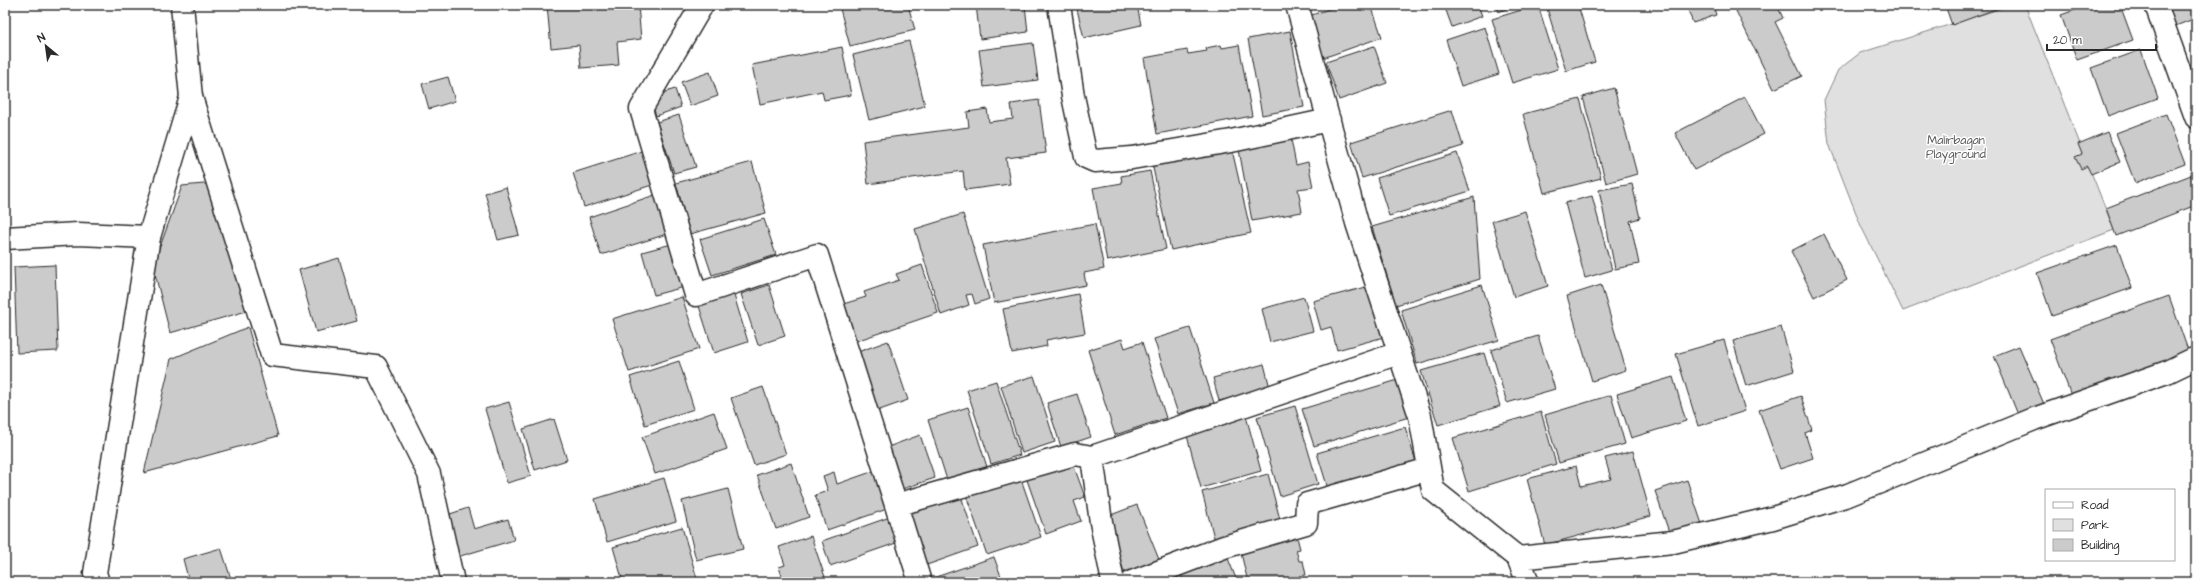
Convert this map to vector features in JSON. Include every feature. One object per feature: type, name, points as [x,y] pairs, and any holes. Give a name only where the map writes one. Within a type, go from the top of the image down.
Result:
[{"type":"street","points":[[182,5],[191,97],[272,355],[376,367],[429,474],[453,582]]},
{"type":"street","points":[[702,5],[641,109],[696,295],[817,255],[920,582]]},
{"type":"street","points":[[1059,5],[1073,96],[1086,156],[1095,161],[1162,153],[1329,120]]},
{"type":"street","points":[[1297,5],[1357,223],[1420,416],[1433,490],[1518,558],[1528,582]]},
{"type":"street","points":[[2156,5],[2196,117]]},
{"type":"street","points":[[98,582],[95,574],[149,237],[191,97]]},
{"type":"street","points":[[5,238],[78,234],[149,237]]},
{"type":"street","points":[[896,505],[1076,454],[1092,457],[1399,352]]},
{"type":"street","points":[[1518,558],[1673,542],[1773,518],[1848,495],[2034,419],[2167,372],[2196,358]]},
{"type":"street","points":[[1092,457],[1101,522],[1113,582]]},
{"type":"street","points":[[1132,582],[1224,547],[1306,523],[1307,504],[1429,469]]},
{"type":"green space","name":"Malirbagan Playground","points":[[2012,5],[2025,5],[2114,230],[1903,311],[1861,226],[1829,144],[1824,100],[1838,70],[1860,53]]},
{"type":"building","points":[[547,5],[638,5],[641,39],[617,42],[619,65],[581,68],[579,45],[551,48]]},
{"type":"building","points":[[839,5],[908,5],[915,30],[850,46]]},
{"type":"building","points":[[976,5],[1025,5],[1028,32],[980,39]]},
{"type":"building","points":[[1076,5],[1137,5],[1141,25],[1084,38]]},
{"type":"building","points":[[1340,5],[1371,5],[1382,37],[1323,58],[1309,16]]},
{"type":"building","points":[[1444,5],[1478,5],[1482,16],[1452,27]]},
{"type":"building","points":[[1496,5],[1514,5],[1499,12]]},
{"type":"building","points":[[1538,5],[1558,69],[1512,83],[1492,19]]},
{"type":"building","points":[[1546,5],[1578,5],[1595,62],[1566,71]]},
{"type":"building","points":[[1686,5],[1713,5],[1716,15],[1693,23]]},
{"type":"building","points":[[1749,5],[1777,5],[1783,18],[1775,22],[1802,76],[1774,89],[1736,11]]},
{"type":"building","points":[[1945,5],[2000,5],[2001,7],[1952,25]]},
{"type":"building","points":[[2089,5],[2120,5],[2133,40],[2077,60],[2061,15]]},
{"type":"building","points":[[2165,5],[2196,5],[2196,18],[2173,27]]},
{"type":"building","points":[[1485,27],[1499,74],[1461,86],[1446,40]]},
{"type":"building","points":[[1290,31],[1304,107],[1262,115],[1248,39]]},
{"type":"building","points":[[909,41],[925,106],[869,120],[853,55]]},
{"type":"building","points":[[1033,43],[1038,80],[984,87],[979,50]]},
{"type":"building","points":[[1221,45],[1222,48],[1239,45],[1252,116],[1157,134],[1144,58],[1187,50],[1188,54],[1207,51],[1206,48]]},
{"type":"building","points":[[1374,46],[1387,83],[1339,100],[1326,62]]},
{"type":"building","points":[[842,47],[851,95],[824,100],[822,91],[760,104],[752,65]]},
{"type":"building","points":[[2141,50],[2158,98],[2108,116],[2091,68]]},
{"type":"building","points":[[710,72],[718,96],[690,106],[681,82]]},
{"type":"building","points":[[448,77],[455,101],[429,109],[422,84]]},
{"type":"building","points":[[1614,88],[1637,174],[1606,183],[1583,97]]},
{"type":"building","points":[[675,89],[681,107],[656,116],[650,97]]},
{"type":"building","points":[[1745,97],[1764,134],[1694,170],[1675,133]]},
{"type":"building","points":[[1580,99],[1601,178],[1544,193],[1523,114]]},
{"type":"building","points":[[1039,100],[1046,153],[1006,158],[1010,184],[965,190],[963,171],[868,184],[863,141],[969,127],[967,112],[987,109],[989,122],[1013,119],[1011,104]]},
{"type":"building","points":[[1452,110],[1463,146],[1362,178],[1351,142]]},
{"type":"building","points":[[2166,114],[2185,164],[2135,183],[2116,133]]},
{"type":"building","points":[[679,115],[696,167],[674,173],[657,122]]},
{"type":"building","points":[[2107,132],[2120,162],[2091,174],[2087,166],[2081,169],[2075,157],[2082,154],[2078,144]]},
{"type":"building","points":[[1290,134],[1296,165],[1308,162],[1313,187],[1298,189],[1302,212],[1252,221],[1238,144]]},
{"type":"building","points":[[1230,141],[1251,233],[1171,250],[1151,159]]},
{"type":"building","points":[[645,150],[655,184],[584,207],[573,173]]},
{"type":"building","points":[[1457,153],[1470,191],[1389,216],[1377,178]]},
{"type":"building","points":[[752,162],[766,213],[690,234],[676,183]]},
{"type":"building","points":[[1150,171],[1166,249],[1107,261],[1093,188],[1122,183],[1121,176]]},
{"type":"building","points":[[2191,175],[2196,187],[2196,205],[2116,236],[2106,208]]},
{"type":"building","points":[[214,183],[250,310],[170,333],[153,266],[182,186]]},
{"type":"building","points":[[1632,184],[1640,218],[1630,221],[1639,264],[1615,269],[1599,190]]},
{"type":"building","points":[[506,187],[519,235],[498,240],[485,193]]},
{"type":"building","points":[[655,195],[667,234],[601,255],[589,217]]},
{"type":"building","points":[[1592,196],[1612,270],[1585,278],[1565,203]]},
{"type":"building","points":[[1474,197],[1480,279],[1396,305],[1372,227]]},
{"type":"building","points":[[1525,211],[1548,286],[1514,297],[1492,221]]},
{"type":"building","points":[[963,214],[989,299],[975,304],[972,294],[966,295],[969,305],[941,315],[915,229]]},
{"type":"building","points":[[764,219],[776,255],[712,275],[700,239]]},
{"type":"building","points":[[1095,224],[1104,269],[1084,273],[1086,285],[994,303],[983,245]]},
{"type":"building","points":[[1824,234],[1847,280],[1814,297],[1791,251]]},
{"type":"building","points":[[679,242],[688,286],[654,295],[642,252]]},
{"type":"building","points":[[2117,245],[2132,288],[2052,316],[2037,273]]},
{"type":"building","points":[[339,258],[357,321],[316,332],[299,270]]},
{"type":"building","points":[[55,265],[58,351],[17,353],[14,267]]},
{"type":"building","points":[[922,265],[938,313],[853,342],[840,305],[866,297],[864,292],[899,280],[896,274]]},
{"type":"building","points":[[769,285],[785,336],[758,345],[741,294]]},
{"type":"building","points":[[1482,285],[1499,340],[1417,364],[1401,310]]},
{"type":"building","points":[[1601,285],[1626,370],[1592,381],[1567,296]]},
{"type":"building","points":[[1370,286],[1384,337],[1337,350],[1331,327],[1321,330],[1313,301]]},
{"type":"building","points":[[733,292],[748,342],[714,353],[698,303]]},
{"type":"building","points":[[1078,294],[1085,333],[1046,340],[1047,346],[1012,353],[1003,309]]},
{"type":"building","points":[[2169,296],[2190,356],[2072,398],[2050,339]]},
{"type":"building","points":[[682,297],[699,349],[629,372],[612,319]]},
{"type":"building","points":[[1304,297],[1313,331],[1270,342],[1262,309]]},
{"type":"building","points":[[248,327],[278,436],[144,473],[171,359]]},
{"type":"building","points":[[1781,327],[1794,371],[1746,386],[1733,341]]},
{"type":"building","points":[[1190,328],[1214,403],[1178,414],[1154,339]]},
{"type":"building","points":[[1538,336],[1555,389],[1507,403],[1491,350]]},
{"type":"building","points":[[1122,339],[1125,348],[1142,342],[1166,418],[1115,435],[1088,350]]},
{"type":"building","points":[[1724,340],[1745,411],[1698,426],[1676,354]]},
{"type":"building","points":[[888,341],[908,400],[874,412],[855,353]]},
{"type":"building","points":[[2019,346],[2047,411],[2021,422],[1994,356]]},
{"type":"building","points":[[1484,353],[1500,406],[1438,425],[1421,371]]},
{"type":"building","points":[[679,361],[694,409],[645,425],[630,377]]},
{"type":"building","points":[[1264,364],[1270,388],[1219,401],[1213,378]]},
{"type":"building","points":[[1034,376],[1055,442],[1022,453],[1001,386]]},
{"type":"building","points":[[1673,377],[1686,421],[1631,438],[1617,394]]},
{"type":"building","points":[[1398,380],[1409,417],[1314,446],[1302,409]]},
{"type":"building","points":[[996,381],[1020,455],[991,464],[967,390]]},
{"type":"building","points":[[763,387],[786,454],[754,465],[731,398]]},
{"type":"building","points":[[1077,394],[1091,437],[1061,447],[1047,403]]},
{"type":"building","points":[[1611,395],[1625,444],[1559,463],[1545,415]]},
{"type":"building","points":[[1801,396],[1812,430],[1805,433],[1813,458],[1780,469],[1759,410]]},
{"type":"building","points":[[509,402],[531,476],[507,483],[485,409]]},
{"type":"building","points":[[1295,406],[1318,484],[1280,496],[1257,417]]},
{"type":"building","points":[[968,407],[987,467],[947,480],[928,420]]},
{"type":"building","points":[[714,412],[727,449],[655,474],[642,437]]},
{"type":"building","points":[[1541,412],[1556,464],[1469,491],[1453,438]]},
{"type":"building","points":[[1246,416],[1261,471],[1201,488],[1186,432]]},
{"type":"building","points":[[554,419],[567,460],[535,470],[523,429]]},
{"type":"building","points":[[1405,427],[1417,465],[1329,492],[1317,453]]},
{"type":"building","points":[[920,435],[935,478],[902,489],[888,447]]},
{"type":"building","points":[[1633,451],[1651,516],[1545,545],[1527,479],[1576,466],[1581,486],[1611,479],[1605,458]]},
{"type":"building","points":[[1072,461],[1085,497],[1074,501],[1081,521],[1046,534],[1026,477]]},
{"type":"building","points":[[791,463],[809,517],[776,529],[757,475]]},
{"type":"building","points":[[874,471],[887,509],[827,530],[815,495],[828,491],[823,476],[834,472],[837,484]]},
{"type":"building","points":[[1268,474],[1282,527],[1216,545],[1202,492]]},
{"type":"building","points":[[1020,476],[1041,537],[987,555],[966,495]]},
{"type":"building","points":[[664,478],[676,521],[607,542],[595,499]]},
{"type":"building","points":[[1687,480],[1702,524],[1670,535],[1655,491]]},
{"type":"building","points":[[728,489],[743,549],[696,560],[682,501]]},
{"type":"building","points":[[961,496],[978,547],[924,566],[906,515],[933,500]]},
{"type":"building","points":[[1137,505],[1160,562],[1126,576],[1103,518]]},
{"type":"building","points":[[468,508],[474,529],[508,519],[514,540],[457,557],[444,516]]},
{"type":"building","points":[[890,517],[899,542],[830,566],[822,541]]},
{"type":"building","points":[[682,527],[698,582],[623,582],[613,547]]},
{"type":"building","points":[[811,536],[825,577],[812,582],[784,582],[779,567],[785,565],[779,547]]},
{"type":"building","points":[[1297,537],[1300,549],[1296,550],[1299,561],[1303,561],[1306,575],[1299,576],[1301,582],[1248,582],[1239,545]]},
{"type":"building","points":[[221,548],[232,582],[189,582],[183,559]]},
{"type":"building","points":[[1225,551],[1237,581],[1184,582],[1179,570]]},
{"type":"building","points":[[994,557],[1003,582],[934,582],[933,578]]}]
